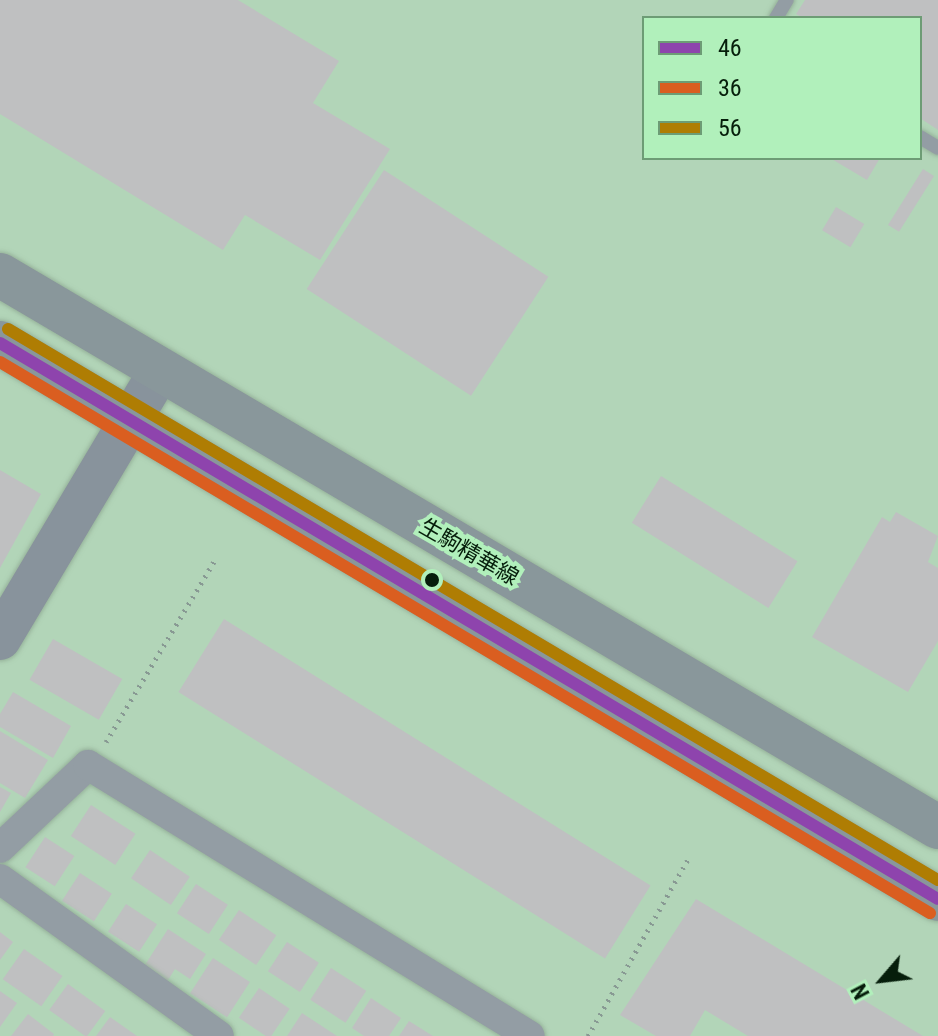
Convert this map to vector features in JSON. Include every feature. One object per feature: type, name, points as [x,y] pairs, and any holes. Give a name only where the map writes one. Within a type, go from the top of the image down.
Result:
[{"type":"main road","name":"生駒精華線","points":[[0,275],[938,827]]},
{"type":"main road","points":[[0,343],[938,899]]},
{"type":"street","points":[[0,639],[160,371]]},
{"type":"street","points":[[0,848],[88,765],[530,1036]]},
{"type":"street","points":[[0,879],[219,1036]]},
{"type":"path","points":[[88,765],[216,558]]},
{"type":"path","points":[[588,1036],[688,859]]},
{"type":"building","points":[[0,0],[238,0],[339,61],[313,103],[390,149],[320,260],[245,215],[223,250],[0,114]]},
{"type":"building","points":[[805,0],[938,0],[938,130],[922,119],[922,16],[796,14]]},
{"type":"building","points":[[833,160],[879,160],[867,180]]},
{"type":"building","points":[[923,169],[934,176],[899,232],[888,225]]},
{"type":"building","points":[[384,170],[548,277],[471,396],[307,289]]},
{"type":"building","points":[[836,207],[864,224],[850,247],[822,230]]},
{"type":"building","points":[[0,470],[41,494],[0,568]]},
{"type":"building","points":[[661,476],[798,561],[768,608],[632,523]]},
{"type":"building","points":[[896,512],[938,536],[928,562],[938,568],[938,641],[908,692],[812,637],[882,517],[890,522]]},
{"type":"building","points":[[224,619],[651,886],[605,958],[178,692]]},
{"type":"building","points":[[53,639],[122,679],[99,720],[30,680]]},
{"type":"building","points":[[13,692],[71,726],[53,758],[0,727],[0,714]]},
{"type":"building","points":[[0,731],[48,760],[25,798],[0,783]]},
{"type":"building","points":[[0,787],[11,793],[0,812]]},
{"type":"building","points":[[91,805],[135,834],[115,865],[71,836]]},
{"type":"building","points":[[45,837],[74,856],[55,886],[25,867]]},
{"type":"building","points":[[150,850],[190,877],[171,905],[131,878]]},
{"type":"building","points":[[80,873],[112,894],[94,921],[62,901]]},
{"type":"building","points":[[196,884],[228,905],[209,934],[177,913]]},
{"type":"building","points":[[696,899],[923,1036],[748,1036],[705,1010],[690,1036],[656,1036],[620,1015]]},
{"type":"building","points":[[126,904],[157,924],[139,952],[108,932]]},
{"type":"building","points":[[239,910],[276,935],[256,965],[219,940]]},
{"type":"building","points":[[168,929],[206,954],[190,979],[175,969],[166,983],[143,968]]},
{"type":"building","points":[[0,932],[13,942],[0,960]]},
{"type":"building","points":[[287,942],[319,963],[300,992],[268,971]]},
{"type":"building","points":[[24,949],[63,976],[41,1006],[3,979]]},
{"type":"building","points":[[213,958],[250,982],[227,1017],[190,993]]},
{"type":"building","points":[[331,968],[366,991],[346,1023],[310,1000]]},
{"type":"building","points":[[68,984],[105,1011],[85,1036],[49,1010]]},
{"type":"building","points":[[259,988],[290,1009],[271,1036],[266,1036],[239,1018]]},
{"type":"building","points":[[0,991],[17,1003],[0,1027]]},
{"type":"building","points":[[371,998],[401,1018],[389,1036],[364,1036],[352,1028]]},
{"type":"building","points":[[302,1013],[337,1036],[287,1036]]},
{"type":"building","points":[[28,1014],[54,1034],[53,1036],[11,1036]]},
{"type":"building","points":[[110,1017],[137,1036],[96,1036]]},
{"type":"building","points":[[409,1021],[433,1036],[399,1036]]},
{"type":"transit line","name":"56","points":[[8,329],[938,880]]},
{"type":"transit line","name":"46","points":[[0,343],[938,899]]},
{"type":"transit line","name":"36","points":[[0,362],[930,913]]}]
